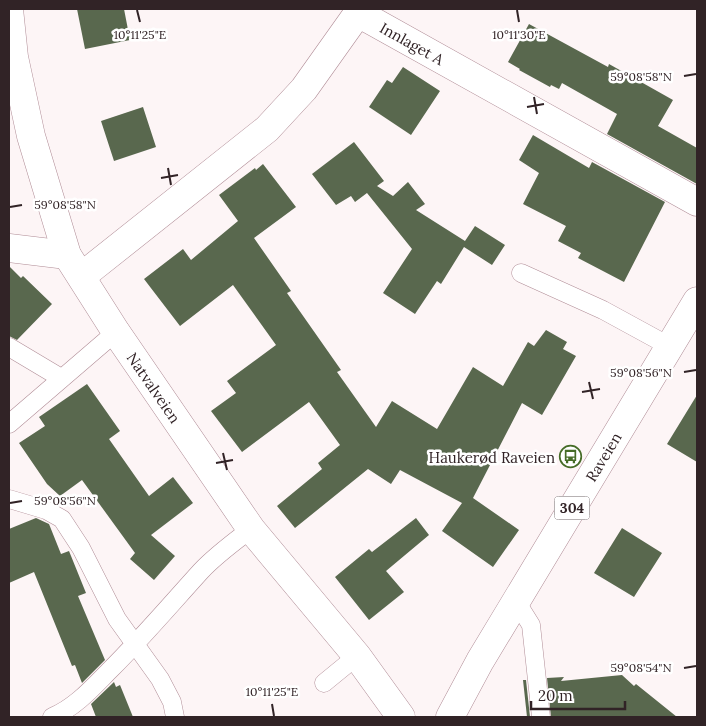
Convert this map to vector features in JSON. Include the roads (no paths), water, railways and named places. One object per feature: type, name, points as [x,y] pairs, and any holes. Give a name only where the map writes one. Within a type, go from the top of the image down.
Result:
[{"type":"street","name":"Natvalveien","points":[[9,9],[14,57],[31,136],[74,266],[116,332],[251,529],[356,656],[401,717]]},
{"type":"street","name":"Innlaget A","points":[[74,266],[267,129],[304,89],[359,11],[697,202]]},
{"type":"street","points":[[9,248],[74,266]]},
{"type":"street","name":"Raveien","points":[[450,717],[516,601],[697,301]]},
{"type":"lane","points":[[522,273],[603,310],[669,346]]},
{"type":"lane","points":[[9,424],[116,332]]},
{"type":"lane","points":[[9,347],[61,378]]},
{"type":"lane","points":[[9,499],[46,510],[62,519],[81,548],[117,619],[160,679],[172,702],[175,717]]},
{"type":"lane","points":[[52,717],[60,714],[84,697],[135,645],[203,569],[224,549],[251,529]]},
{"type":"lane","points":[[516,601],[531,625],[541,717]]},
{"type":"lane","points":[[324,683],[356,656]]},
{"type":"place","name":"Haukerød Raveien","points":[[571,457]]}]
